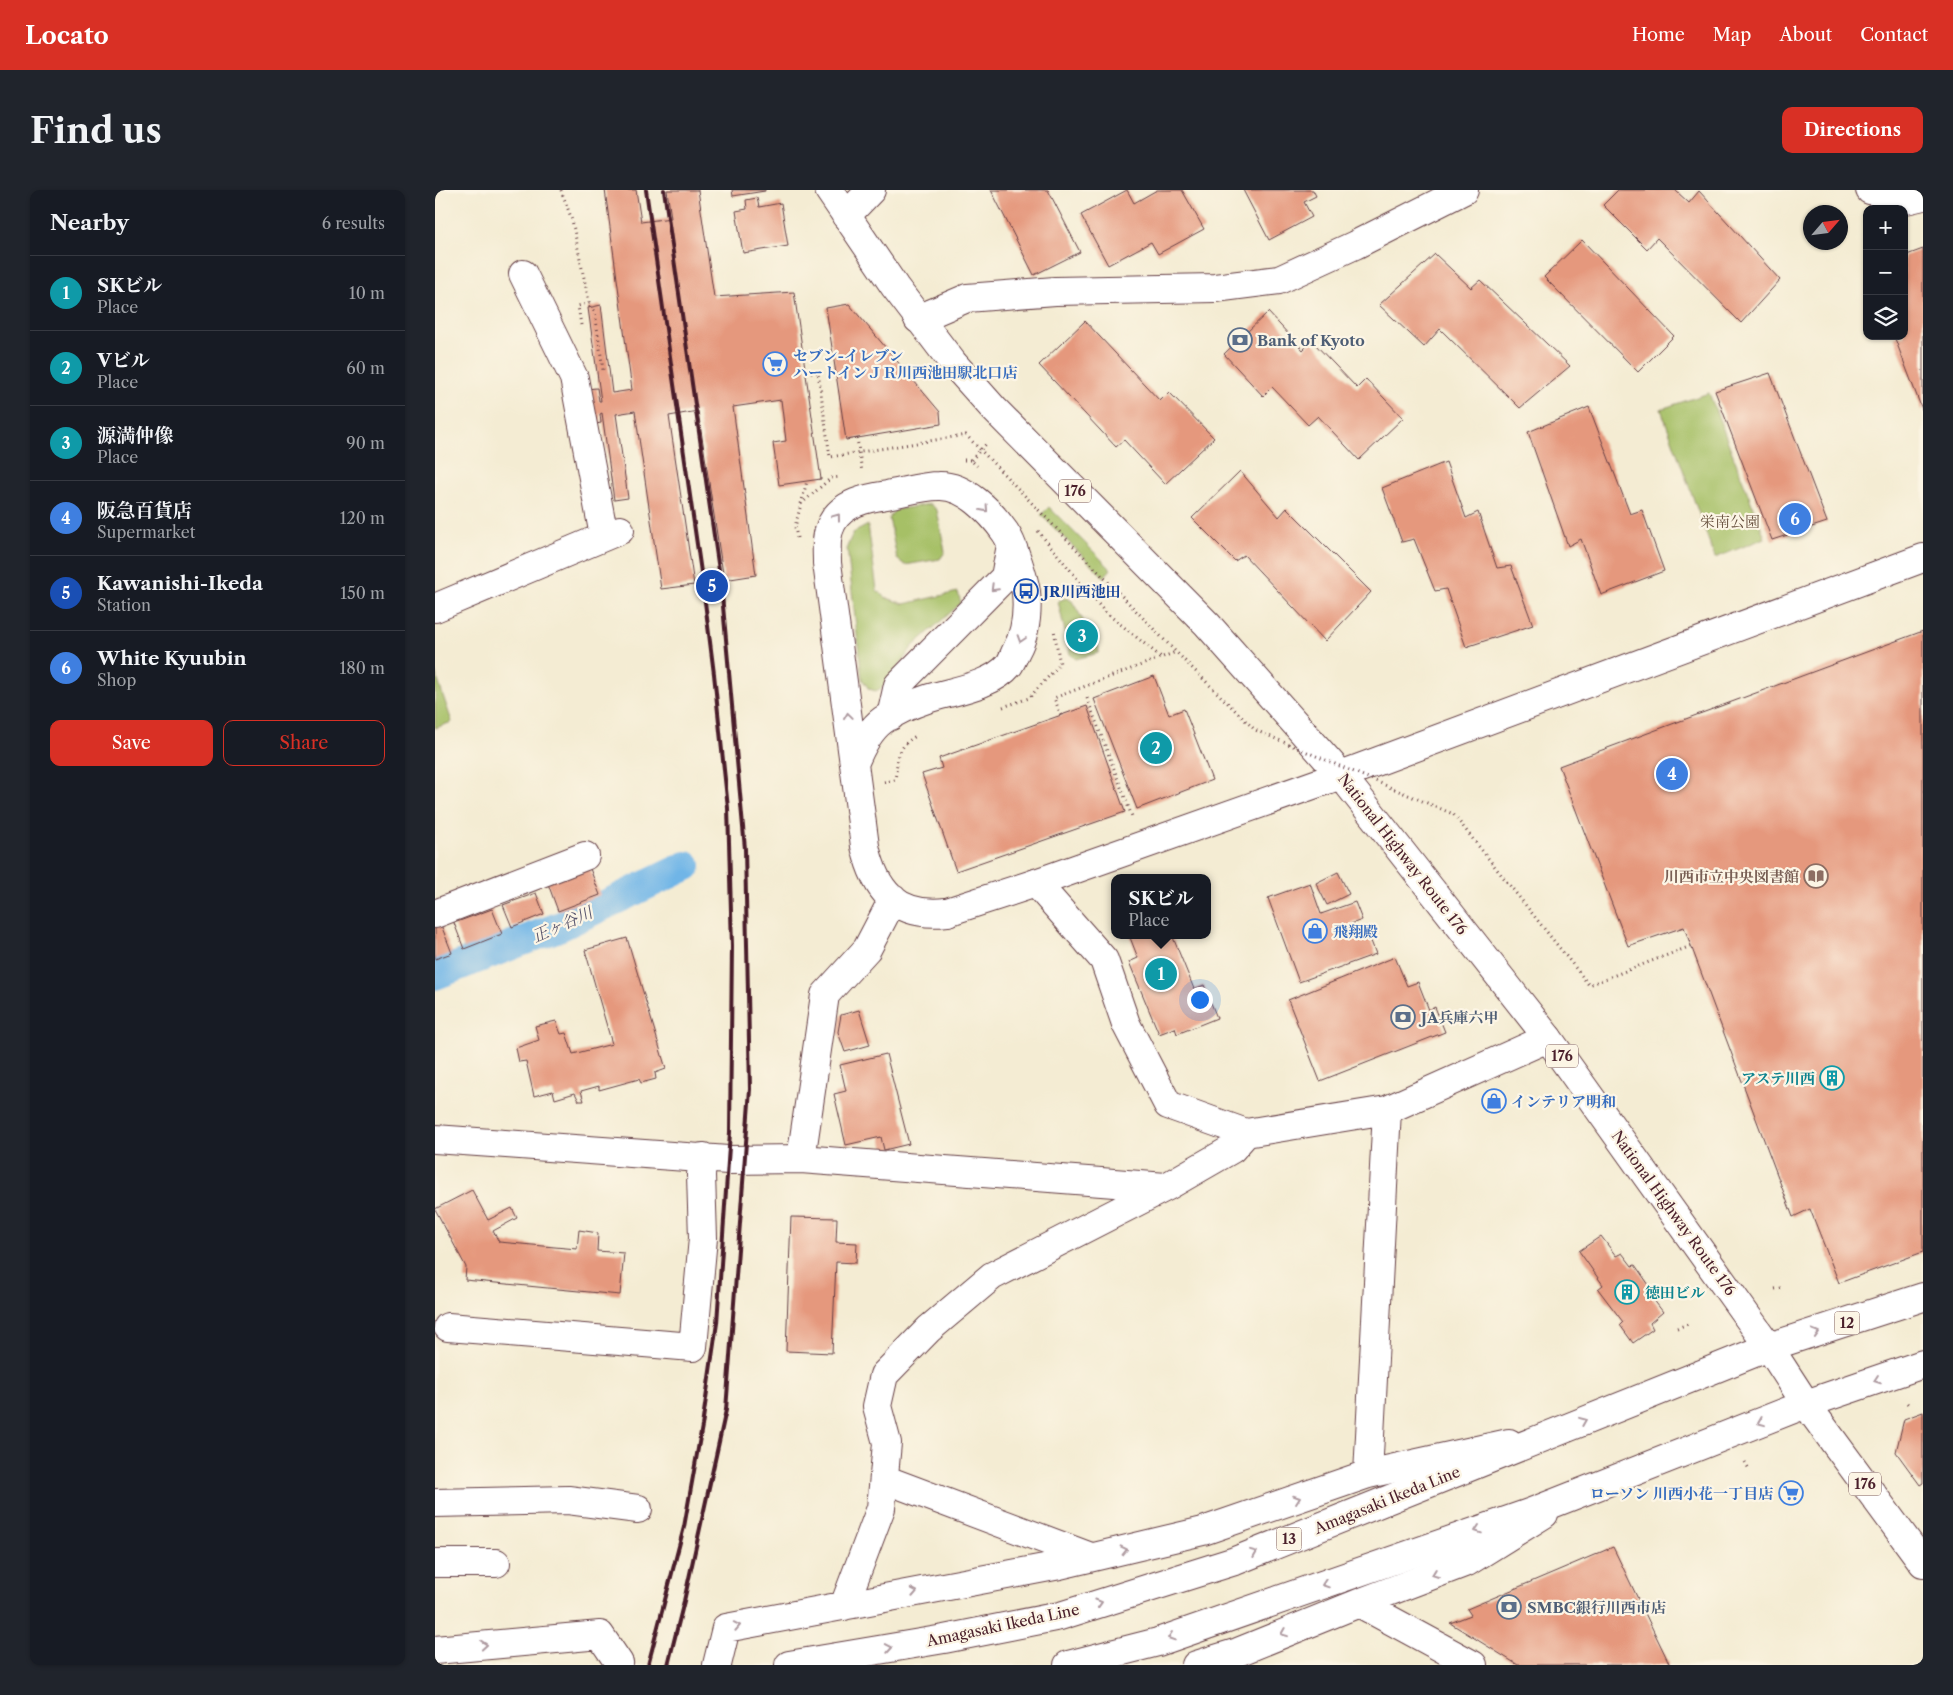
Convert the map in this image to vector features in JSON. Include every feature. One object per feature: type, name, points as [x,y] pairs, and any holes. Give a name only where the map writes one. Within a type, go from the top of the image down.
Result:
[{"type":"main road","name":"National Highway Route 176","points":[[829,190],[845,216],[918,319],[953,363],[994,409],[1207,624],[1341,775],[1548,1038],[1769,1347],[1806,1404],[1923,1563]]},
{"type":"main road","points":[[845,216],[871,190]]},
{"type":"main road","points":[[918,319],[967,298],[1055,291],[1215,288],[1279,280],[1355,245],[1464,190]]},
{"type":"main road","points":[[1870,190],[1906,200],[1923,196]]},
{"type":"main road","points":[[435,608],[613,533],[574,378],[523,274]]},
{"type":"main road","points":[[854,764],[868,736],[881,721],[927,700],[958,692],[990,679],[1009,665],[1021,643],[1026,622],[1025,591],[1011,544],[1005,532],[978,502],[958,490],[940,486],[870,498],[842,510],[832,522],[826,537],[827,563],[854,764],[869,864],[877,882],[893,899],[909,909],[930,914],[947,912],[1036,883],[1341,775],[1923,558]]},
{"type":"main road","points":[[891,716],[898,685],[1005,577],[1011,544]]},
{"type":"main road","points":[[435,914],[585,856]]},
{"type":"main road","points":[[1036,883],[1104,960],[1126,1024],[1168,1105],[1246,1133],[1387,1110],[1548,1038]]},
{"type":"main road","points":[[801,1159],[825,995],[867,949],[893,899]]},
{"type":"main road","points":[[1368,1474],[1387,1110]]},
{"type":"main road","points":[[844,1606],[881,1508],[887,1443],[877,1406],[884,1375],[929,1328],[992,1276],[1166,1187],[1232,1149],[1246,1133]]},
{"type":"main road","points":[[435,1139],[754,1161],[801,1159],[1166,1187]]},
{"type":"main road","points":[[448,1327],[693,1347],[703,1238],[701,1175],[703,1157]]},
{"type":"main road","name":"12","points":[[1769,1347],[1923,1297]]},
{"type":"main road","name":"Amagasaki Ikeda Line","points":[[789,1665],[944,1639],[1060,1616],[1235,1561],[1769,1347]]},
{"type":"main road","points":[[1068,1665],[1158,1642],[1568,1498],[1806,1404],[1923,1364]]},
{"type":"main road","points":[[717,1665],[727,1628],[1091,1557],[1203,1531],[1368,1474],[1551,1434]]},
{"type":"main road","points":[[884,1478],[1091,1557]]},
{"type":"main road","points":[[1196,1665],[1238,1652],[1467,1562],[1568,1498]]},
{"type":"main road","points":[[435,1503],[568,1500],[638,1509]]},
{"type":"main road","points":[[435,1563],[496,1563]]},
{"type":"main road","points":[[1359,1603],[1473,1665]]},
{"type":"main road","points":[[435,1650],[600,1635],[619,1663],[618,1665]]},
{"type":"path","points":[[561,190],[571,220],[590,308],[595,312],[604,376]]},
{"type":"path","points":[[806,374],[818,372],[830,457],[966,435],[1176,652],[1255,730],[1453,814],[1589,985],[1691,946]]},
{"type":"path","points":[[857,438],[862,474]]},
{"type":"path","points":[[1038,531],[1104,611],[1161,657]]},
{"type":"path","points":[[1061,715],[1054,698],[1176,652]]},
{"type":"path","points":[[1087,698],[1134,822]]},
{"type":"path","points":[[1775,1289],[1781,1288]]},
{"type":"path","points":[[1677,1328],[1688,1324]]},
{"type":"path","points":[[1907,1403],[1910,1406]]},
{"type":"path","points":[[1745,1462],[1749,1469]]},
{"type":"green space","name":"栄南公園","points":[[1709,393],[1765,538],[1715,558],[1661,409]]},
{"type":"green space","points":[[930,504],[937,510],[945,552],[940,559],[905,565],[897,559],[889,518],[895,510]]},
{"type":"green space","points":[[1049,507],[1111,569],[1104,577],[1041,515]]},
{"type":"green space","points":[[868,525],[877,590],[884,597],[904,604],[958,592],[961,603],[912,647],[886,685],[876,691],[869,689],[862,679],[847,547],[853,533]]},
{"type":"green space","points":[[1066,598],[1072,601],[1099,648],[1098,653],[1076,659],[1070,654],[1058,601]]},
{"type":"green space","points":[[435,672],[452,722],[435,728]]},
{"type":"building","points":[[605,190],[636,190],[641,222],[671,218],[667,190],[698,190],[714,297],[794,292],[821,479],[779,485],[773,443],[786,441],[781,400],[733,407],[756,575],[724,580],[698,411],[669,416],[694,585],[661,589],[635,411],[616,414],[628,498],[614,500],[602,413],[600,414],[601,423],[591,425],[586,389],[597,388],[599,401],[601,401],[588,308],[601,305],[612,393],[632,390]]},
{"type":"building","points":[[732,190],[765,190],[765,191],[733,196]]},
{"type":"building","points":[[991,190],[1048,190],[1080,252],[1034,275]]},
{"type":"building","points":[[1127,190],[1134,203],[1157,190],[1182,190],[1204,229],[1158,254],[1151,242],[1108,265],[1081,215]]},
{"type":"building","points":[[1243,190],[1313,190],[1316,196],[1304,202],[1312,217],[1269,240]]},
{"type":"building","points":[[1618,190],[1675,190],[1689,203],[1699,191],[1780,280],[1741,323],[1657,238],[1647,249],[1603,205]]},
{"type":"building","points":[[757,198],[759,207],[781,203],[788,246],[743,253],[736,211],[747,209],[746,200]]},
{"type":"building","points":[[1582,240],[1674,336],[1638,372],[1544,277]]},
{"type":"building","points":[[1923,249],[1923,412],[1896,340],[1908,340],[1908,255]]},
{"type":"building","points":[[1435,254],[1471,288],[1480,280],[1570,366],[1520,408],[1440,329],[1424,347],[1379,305]]},
{"type":"building","points":[[849,304],[940,412],[941,424],[846,440],[826,308]]},
{"type":"building","points":[[1268,312],[1303,350],[1312,341],[1357,388],[1366,379],[1403,418],[1359,460],[1318,416],[1308,425],[1272,387],[1263,396],[1224,354]]},
{"type":"building","points":[[1085,321],[1160,401],[1169,392],[1214,438],[1165,484],[1124,440],[1116,447],[1039,365]]},
{"type":"building","points":[[1770,373],[1827,522],[1772,540],[1715,391]]},
{"type":"building","points":[[1589,407],[1630,514],[1642,510],[1664,571],[1601,595],[1581,539],[1568,546],[1528,432]]},
{"type":"building","points":[[1446,462],[1466,518],[1478,512],[1497,568],[1511,566],[1533,625],[1466,647],[1446,589],[1435,591],[1414,539],[1402,542],[1382,488]]},
{"type":"building","points":[[1240,471],[1279,517],[1287,508],[1371,592],[1325,641],[1244,555],[1235,561],[1192,518]]},
{"type":"building","name":"アステ川西","points":[[1923,631],[1923,1252],[1839,1283],[1810,1209],[1793,1217],[1684,927],[1628,946],[1559,766]]},
{"type":"building","points":[[1154,676],[1169,715],[1184,709],[1212,780],[1137,809],[1094,699]]},
{"type":"building","points":[[1087,706],[1125,812],[956,871],[922,774],[942,768],[939,758]]},
{"type":"building","points":[[589,866],[600,895],[558,911],[547,881]]},
{"type":"building","points":[[1338,872],[1349,894],[1327,905],[1316,883]]},
{"type":"building","points":[[1310,883],[1321,914],[1355,902],[1362,920],[1351,924],[1357,941],[1369,936],[1376,954],[1299,982],[1268,898]]},
{"type":"building","points":[[536,893],[544,914],[512,927],[503,905]]},
{"type":"building","points":[[492,909],[502,934],[464,949],[454,923]]},
{"type":"building","points":[[441,925],[452,953],[435,959],[435,927]]},
{"type":"building","points":[[627,938],[666,1069],[655,1073],[656,1079],[641,1083],[639,1079],[599,1090],[599,1086],[581,1091],[584,1101],[579,1101],[575,1093],[555,1099],[553,1091],[534,1096],[526,1061],[519,1062],[516,1048],[539,1040],[535,1026],[556,1021],[561,1034],[566,1033],[573,1054],[612,1044],[585,950]]},
{"type":"building","points":[[1131,939],[1174,939],[1194,989],[1204,985],[1217,1018],[1177,1034],[1175,1028],[1159,1034],[1129,962],[1138,958]]},
{"type":"building","points":[[1395,957],[1407,986],[1418,982],[1429,1010],[1435,1007],[1445,1032],[1320,1081],[1288,1000]]},
{"type":"building","points":[[859,1010],[870,1045],[845,1052],[838,1032],[841,1015]]},
{"type":"building","points":[[886,1054],[909,1144],[884,1150],[881,1137],[846,1145],[834,1094],[846,1091],[840,1065]]},
{"type":"building","points":[[472,1190],[488,1220],[512,1208],[517,1218],[493,1231],[499,1242],[577,1249],[579,1230],[598,1233],[597,1251],[624,1253],[620,1295],[465,1280],[466,1267],[435,1209]]},
{"type":"building","points":[[791,1217],[837,1218],[836,1242],[857,1243],[856,1263],[836,1262],[832,1353],[786,1351]]},
{"type":"building","name":"徳田ビル","points":[[1601,1236],[1616,1256],[1622,1253],[1632,1266],[1635,1265],[1656,1295],[1653,1299],[1663,1312],[1650,1323],[1653,1329],[1633,1343],[1620,1325],[1623,1322],[1598,1289],[1603,1285],[1579,1251]]},
{"type":"building","points":[[1923,1412],[1923,1483],[1920,1485],[1896,1452],[1904,1419]]},
{"type":"building","points":[[1613,1547],[1670,1665],[1518,1665],[1450,1623],[1471,1615],[1467,1609]]},
{"type":"waterway","name":"正ヶ谷川","points":[[435,975],[561,926],[686,866]]},
{"type":"railway","points":[[646,190],[714,674],[728,808],[732,946],[730,1132],[717,1323],[702,1426],[684,1527],[648,1665]]},
{"type":"railway","points":[[664,190],[721,584],[745,849],[750,1089],[726,1410],[668,1665]]},
{"type":"place","name":"Bank of Kyoto","points":[[1240,340]]},
{"type":"place","name":"セブン-イレブン ハートインＪＲ川西池田駅北口店","points":[[775,364]]},
{"type":"place","name":"White Kyuubin","points":[[1795,519]]},
{"type":"place","name":"Kawanishi-Ikeda","points":[[712,586]]},
{"type":"place","name":"JR川西池田","points":[[1026,591]]},
{"type":"place","name":"源満仲像","points":[[1082,636]]},
{"type":"place","name":"Vビル","points":[[1156,748]]},
{"type":"place","name":"阪急百貨店","points":[[1672,774]]},
{"type":"place","name":"川西市立中央図書館","points":[[1816,876]]},
{"type":"place","name":"飛翔殿","points":[[1315,931]]},
{"type":"place","name":"SKビル","points":[[1161,974]]},
{"type":"place","name":"JA兵庫六甲","points":[[1403,1017]]},
{"type":"place","name":"アステ川西","points":[[1832,1078]]},
{"type":"place","name":"インテリア明和","points":[[1494,1101]]},
{"type":"place","name":"徳田ビル","points":[[1627,1292]]},
{"type":"place","name":"ローソン 川西小花一丁目店","points":[[1791,1493]]},
{"type":"place","name":"SMBC銀行川西市店","points":[[1509,1607]]}]
